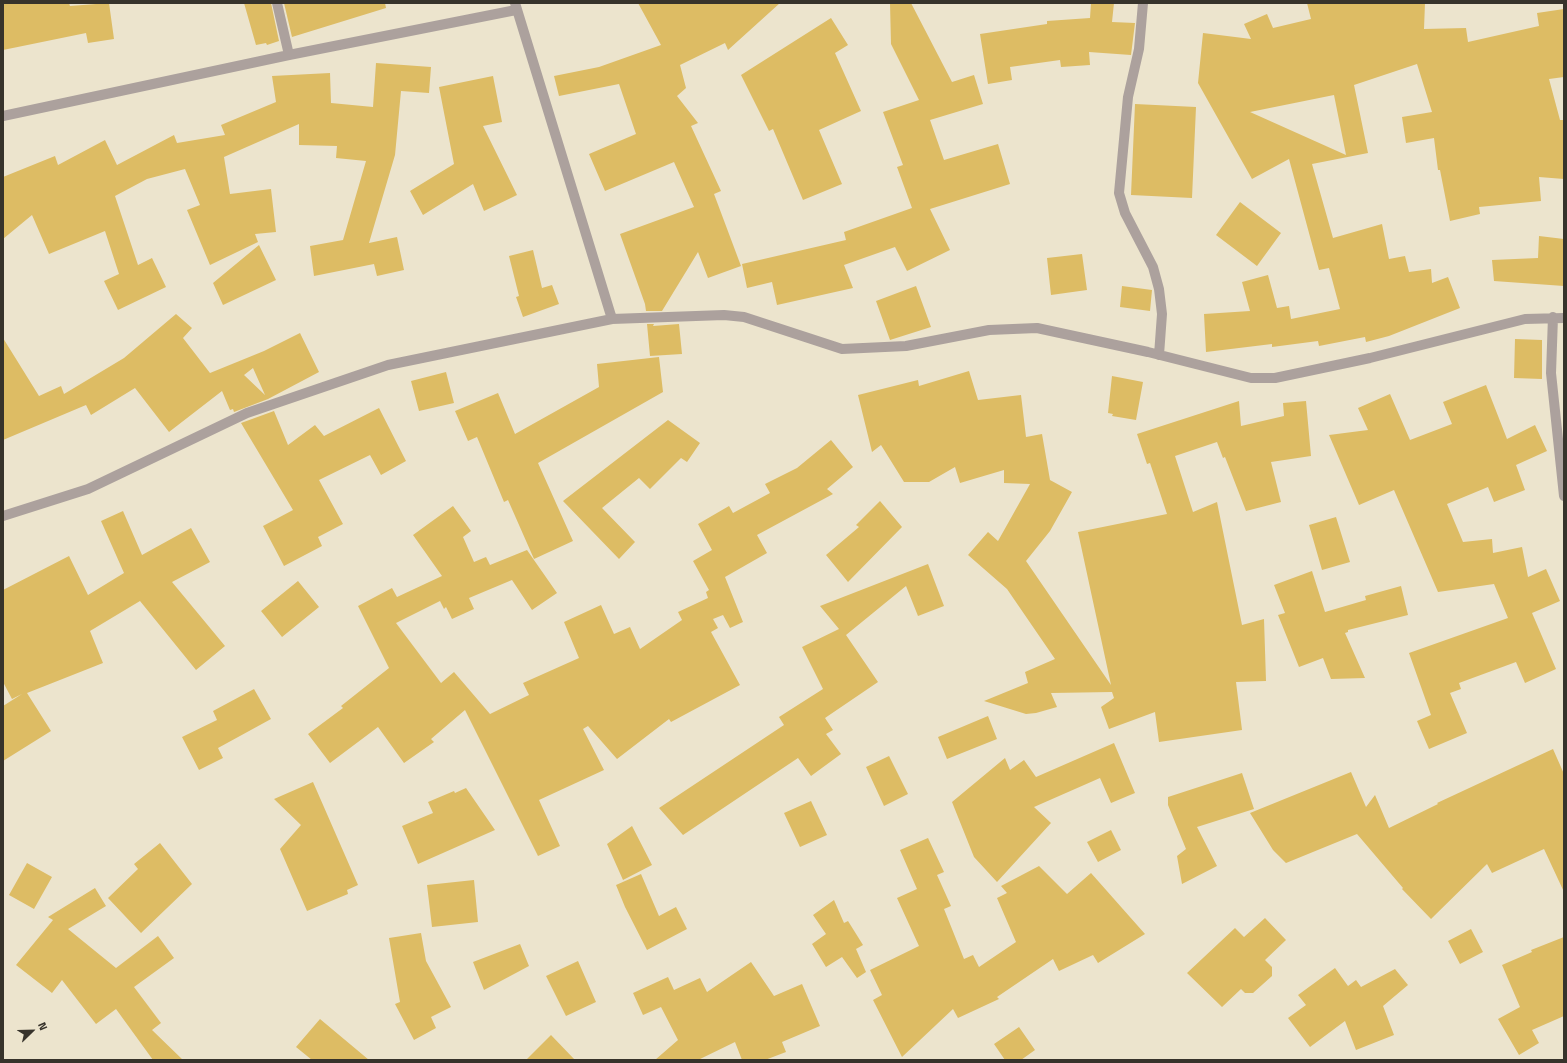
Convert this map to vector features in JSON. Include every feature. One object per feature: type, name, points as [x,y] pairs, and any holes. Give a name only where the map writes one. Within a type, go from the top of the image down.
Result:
[{"type":"street","points":[[277,3],[289,55]]},
{"type":"street","points":[[1142,3],[1139,49],[1128,97],[1119,192],[1125,213],[1152,267],[1159,289],[1162,314],[1159,355]]},
{"type":"street","points":[[3,116],[515,7],[612,319]]},
{"type":"street","points":[[3,516],[88,489],[247,413],[388,365],[612,319],[724,315],[744,317],[842,349],[906,346],[989,330],[1037,328],[1159,355],[1252,378],[1275,378],[1370,358],[1525,318],[1564,318]]},
{"type":"street","points":[[1553,317],[1551,373],[1564,496]]},
{"type":"building","points":[[3,3],[69,3],[70,6],[109,3],[114,39],[88,43],[86,33],[3,50]]},
{"type":"building","points":[[244,3],[271,3],[279,41],[267,45],[266,43],[256,45]]},
{"type":"building","points":[[284,3],[385,3],[386,8],[292,37]]},
{"type":"building","points":[[638,3],[780,3],[728,50],[725,43],[680,65],[686,88],[677,96],[698,123],[691,126],[721,191],[714,194],[741,266],[708,278],[698,252],[662,311],[646,311],[645,304],[620,234],[694,207],[674,162],[605,191],[589,154],[636,134],[619,84],[559,96],[554,76],[599,67],[661,45]]},
{"type":"building","points":[[890,3],[911,3],[952,82],[974,75],[983,104],[930,120],[944,160],[998,144],[1010,184],[930,209],[950,250],[907,271],[895,247],[844,265],[853,288],[777,305],[772,282],[747,288],[742,264],[846,240],[844,232],[912,208],[897,167],[903,165],[883,112],[919,100],[891,44]]},
{"type":"building","points":[[1091,3],[1114,3],[1112,22],[1135,23],[1131,55],[1089,52],[1090,65],[1061,67],[1060,60],[1010,67],[1012,80],[988,84],[980,34],[1047,24],[1047,21],[1090,18]]},
{"type":"building","points":[[1307,3],[1425,3],[1424,29],[1466,28],[1468,42],[1539,26],[1537,13],[1564,9],[1564,77],[1549,79],[1560,120],[1564,120],[1564,179],[1539,177],[1541,201],[1479,207],[1480,214],[1450,221],[1440,170],[1438,170],[1434,138],[1406,143],[1402,117],[1432,112],[1417,64],[1354,85],[1368,153],[1312,164],[1333,238],[1382,224],[1389,259],[1405,256],[1409,272],[1431,269],[1432,283],[1448,277],[1460,308],[1389,336],[1366,342],[1365,337],[1319,346],[1318,341],[1272,347],[1272,344],[1206,352],[1204,314],[1250,311],[1242,282],[1268,275],[1277,308],[1289,306],[1291,319],[1340,309],[1329,268],[1319,270],[1289,159],[1252,179],[1198,83],[1203,33],[1251,39],[1244,24],[1267,14],[1273,28],[1311,19]],"holes":[[[1334,95],[1346,155],[1250,112]]]},
{"type":"building","points":[[831,18],[848,45],[835,53],[861,111],[819,130],[842,184],[803,200],[773,129],[769,131],[741,75]]},
{"type":"building","points":[[376,63],[431,67],[429,93],[401,91],[395,155],[369,243],[397,237],[404,270],[377,276],[374,264],[314,276],[310,246],[343,240],[366,161],[336,158],[337,146],[299,145],[299,124],[224,157],[230,194],[271,189],[276,232],[255,234],[258,242],[210,265],[187,210],[200,205],[185,169],[147,179],[115,196],[138,265],[152,258],[166,287],[118,310],[104,281],[119,274],[105,231],[49,254],[32,215],[3,239],[3,177],[55,156],[58,165],[105,140],[117,165],[174,135],[177,143],[225,135],[221,125],[276,102],[272,76],[330,73],[331,103],[373,107]]},
{"type":"building","points":[[493,76],[502,122],[483,126],[517,195],[484,211],[473,184],[423,215],[410,191],[454,164],[439,87]]},
{"type":"building","points":[[1135,104],[1196,107],[1192,198],[1131,195]]},
{"type":"building","points":[[1240,202],[1281,233],[1257,266],[1216,235]]},
{"type":"building","points":[[1539,236],[1564,239],[1564,286],[1494,281],[1492,260],[1538,258]]},
{"type":"building","points":[[259,245],[276,280],[223,305],[213,283]]},
{"type":"building","points":[[533,250],[542,288],[552,285],[559,304],[523,317],[516,297],[519,296],[509,256]]},
{"type":"building","points":[[1082,254],[1087,290],[1051,295],[1047,258]]},
{"type":"building","points":[[916,286],[931,327],[890,340],[876,301]]},
{"type":"building","points":[[1122,286],[1152,290],[1150,311],[1120,307]]},
{"type":"building","points":[[176,314],[192,328],[183,338],[210,373],[264,351],[300,333],[319,372],[268,399],[234,412],[233,409],[230,410],[222,391],[169,432],[135,388],[91,415],[86,405],[3,440],[3,338],[39,396],[61,386],[64,394],[124,358]],"holes":[[[253,368],[265,395],[244,375]]]},
{"type":"building","points":[[647,324],[654,324],[653,326],[679,324],[682,354],[650,356]]},
{"type":"building","points":[[1515,339],[1542,340],[1542,379],[1514,378]]},
{"type":"building","points":[[659,357],[663,392],[538,463],[573,541],[534,559],[508,500],[504,502],[477,437],[468,441],[455,411],[498,393],[515,434],[599,387],[597,364]]},
{"type":"building","points":[[969,371],[978,400],[1021,395],[1026,437],[1042,434],[1050,480],[1072,492],[1050,531],[1026,561],[1111,685],[1078,532],[1167,514],[1150,463],[1147,464],[1137,434],[1239,401],[1241,426],[1284,416],[1283,403],[1306,401],[1311,456],[1271,462],[1281,502],[1246,511],[1225,457],[1223,458],[1217,442],[1175,456],[1193,512],[1217,502],[1242,625],[1264,619],[1266,681],[1236,682],[1242,730],[1159,742],[1155,712],[1109,729],[1101,707],[1114,698],[1112,692],[1051,693],[1057,707],[1036,713],[1026,714],[984,701],[1028,683],[1025,672],[1055,659],[1007,589],[968,555],[988,532],[998,541],[1030,484],[1004,483],[1004,470],[960,483],[955,467],[929,482],[904,482],[881,445],[872,452],[858,395],[918,380],[919,386]]},
{"type":"building","points":[[446,372],[454,403],[419,411],[411,381]]},
{"type":"building","points":[[1112,376],[1143,382],[1136,420],[1112,416],[1113,414],[1108,413]]},
{"type":"building","points":[[1486,385],[1507,439],[1535,425],[1547,451],[1516,465],[1525,490],[1494,502],[1488,487],[1447,504],[1463,542],[1492,539],[1493,553],[1522,547],[1528,577],[1546,569],[1560,601],[1532,613],[1556,669],[1525,683],[1516,662],[1459,683],[1461,689],[1450,693],[1467,733],[1429,749],[1417,721],[1431,715],[1409,653],[1508,618],[1494,584],[1438,592],[1394,490],[1359,505],[1329,435],[1368,430],[1358,408],[1390,394],[1410,440],[1452,424],[1443,402]]},
{"type":"building","points":[[379,408],[406,461],[381,475],[370,455],[319,480],[343,524],[318,537],[322,546],[284,566],[263,526],[293,510],[241,423],[274,411],[288,445],[315,425],[324,436]]},
{"type":"building","points":[[668,420],[700,443],[687,462],[681,458],[650,489],[639,478],[602,508],[635,542],[619,559],[563,501]]},
{"type":"building","points":[[831,440],[853,467],[827,489],[833,494],[757,535],[767,553],[725,577],[743,622],[730,628],[723,615],[713,619],[718,628],[711,632],[740,685],[671,722],[669,719],[617,759],[588,726],[583,729],[604,770],[539,800],[560,846],[538,856],[465,710],[431,739],[434,742],[404,763],[378,727],[330,763],[308,734],[343,708],[341,706],[389,668],[358,606],[392,588],[397,597],[442,576],[413,535],[453,506],[471,531],[463,537],[474,562],[486,557],[490,565],[527,550],[557,593],[532,610],[512,580],[469,598],[474,609],[452,619],[446,607],[444,609],[440,601],[396,623],[441,683],[454,672],[490,714],[529,695],[523,683],[579,658],[564,622],[601,605],[614,634],[630,627],[640,649],[682,620],[678,612],[708,598],[706,592],[709,590],[693,561],[712,550],[698,524],[729,506],[733,513],[770,493],[765,484],[797,468]]},
{"type":"building","points":[[880,501],[902,527],[848,582],[826,555],[859,527],[856,525]]},
{"type":"building","points":[[123,511],[142,555],[191,528],[210,562],[172,582],[225,646],[196,670],[140,601],[90,631],[103,663],[27,693],[51,731],[3,761],[3,706],[22,694],[12,699],[3,682],[3,590],[69,556],[88,595],[124,573],[101,521]]},
{"type":"building","points":[[1336,517],[1350,562],[1322,570],[1309,525]]},
{"type":"building","points":[[928,564],[944,606],[918,616],[906,586],[846,635],[878,682],[825,718],[833,730],[826,734],[841,754],[811,776],[798,758],[683,835],[659,808],[784,725],[779,717],[823,689],[802,647],[839,629],[820,606]]},
{"type":"building","points":[[1312,571],[1325,612],[1366,600],[1365,596],[1401,586],[1408,615],[1348,630],[1348,632],[1345,633],[1365,678],[1331,679],[1323,658],[1299,667],[1278,615],[1285,613],[1274,585]]},
{"type":"building","points":[[298,581],[319,607],[282,637],[261,611]]},
{"type":"building","points":[[254,689],[271,719],[218,748],[223,758],[199,770],[182,737],[217,720],[213,711]]},
{"type":"building","points":[[988,716],[997,739],[947,759],[938,737]]},
{"type":"building","points":[[1114,743],[1135,793],[1111,803],[1100,778],[1034,807],[1051,823],[997,882],[974,857],[952,802],[1005,758],[1010,770],[1024,760],[1036,777]]},
{"type":"building","points":[[1553,749],[1564,774],[1564,892],[1544,849],[1492,873],[1487,864],[1431,919],[1402,889],[1403,888],[1357,834],[1286,863],[1273,850],[1250,813],[1351,772],[1366,807],[1375,795],[1389,828],[1438,804],[1437,803]]},
{"type":"building","points":[[889,756],[908,794],[884,806],[866,767]]},
{"type":"building","points":[[1242,773],[1254,809],[1197,827],[1217,866],[1182,884],[1177,856],[1186,849],[1168,805],[1168,797]]},
{"type":"building","points":[[313,782],[358,885],[347,890],[348,894],[307,911],[280,849],[301,825],[274,799]]},
{"type":"building","points":[[466,788],[495,830],[418,864],[402,826],[433,813],[428,802],[454,791],[455,793]]},
{"type":"building","points":[[811,801],[827,835],[800,847],[784,813]]},
{"type":"building","points":[[632,826],[652,865],[623,880],[607,844]]},
{"type":"building","points":[[1111,830],[1121,850],[1098,862],[1087,842]]},
{"type":"building","points":[[928,838],[944,872],[937,875],[951,906],[944,909],[964,959],[973,955],[979,967],[1016,942],[997,898],[1007,893],[1001,886],[1039,866],[1067,894],[1091,873],[1145,934],[1098,963],[1093,955],[1059,971],[1053,959],[997,997],[999,999],[958,1018],[953,1009],[902,1057],[873,1000],[882,995],[870,970],[919,946],[897,898],[917,889],[900,850]]},
{"type":"building","points":[[160,843],[192,884],[141,933],[108,898],[138,869],[134,864]]},
{"type":"building","points":[[27,863],[52,877],[34,909],[9,895]]},
{"type":"building","points":[[641,874],[659,916],[676,907],[687,929],[647,950],[625,907],[616,885]]},
{"type":"building","points":[[474,880],[478,922],[432,927],[427,885]]},
{"type":"building","points":[[95,888],[106,906],[68,929],[116,968],[158,936],[174,958],[134,987],[161,1023],[152,1030],[183,1060],[153,1060],[116,1009],[96,1024],[62,980],[52,993],[16,965],[53,920],[48,917]]},
{"type":"building","points":[[834,900],[844,923],[848,921],[863,945],[856,949],[866,972],[857,978],[842,957],[826,967],[812,944],[826,934],[813,915]]},
{"type":"building","points":[[1265,918],[1286,940],[1265,960],[1272,967],[1272,976],[1253,993],[1245,993],[1241,989],[1222,1007],[1187,973],[1235,928],[1244,937]]},
{"type":"building","points":[[1471,929],[1483,952],[1460,964],[1448,941]]},
{"type":"building","points":[[421,933],[426,961],[451,1007],[431,1017],[436,1028],[414,1040],[395,1004],[400,1002],[389,938]]},
{"type":"building","points":[[1564,937],[1564,1016],[1532,1030],[1539,1043],[1519,1055],[1498,1019],[1520,1007],[1502,965],[1532,952],[1531,950]]},
{"type":"building","points":[[520,944],[529,966],[484,990],[473,962]]},
{"type":"building","points":[[578,961],[596,1002],[566,1016],[546,976]]},
{"type":"building","points":[[751,962],[774,996],[802,984],[820,1026],[782,1042],[786,1052],[765,1060],[742,1060],[735,1042],[698,1060],[655,1060],[678,1040],[661,1007],[643,1015],[633,993],[668,977],[674,990],[700,978],[707,992]]},
{"type":"building","points":[[1335,968],[1348,986],[1356,980],[1361,987],[1395,969],[1408,985],[1383,1006],[1394,1035],[1356,1050],[1345,1021],[1310,1047],[1288,1018],[1306,1005],[1298,995]]},
{"type":"building","points":[[320,1019],[369,1060],[312,1060],[296,1047]]},
{"type":"building","points":[[1019,1027],[1035,1050],[1021,1060],[1005,1060],[994,1044]]},
{"type":"building","points":[[551,1035],[575,1060],[526,1060]]}]
